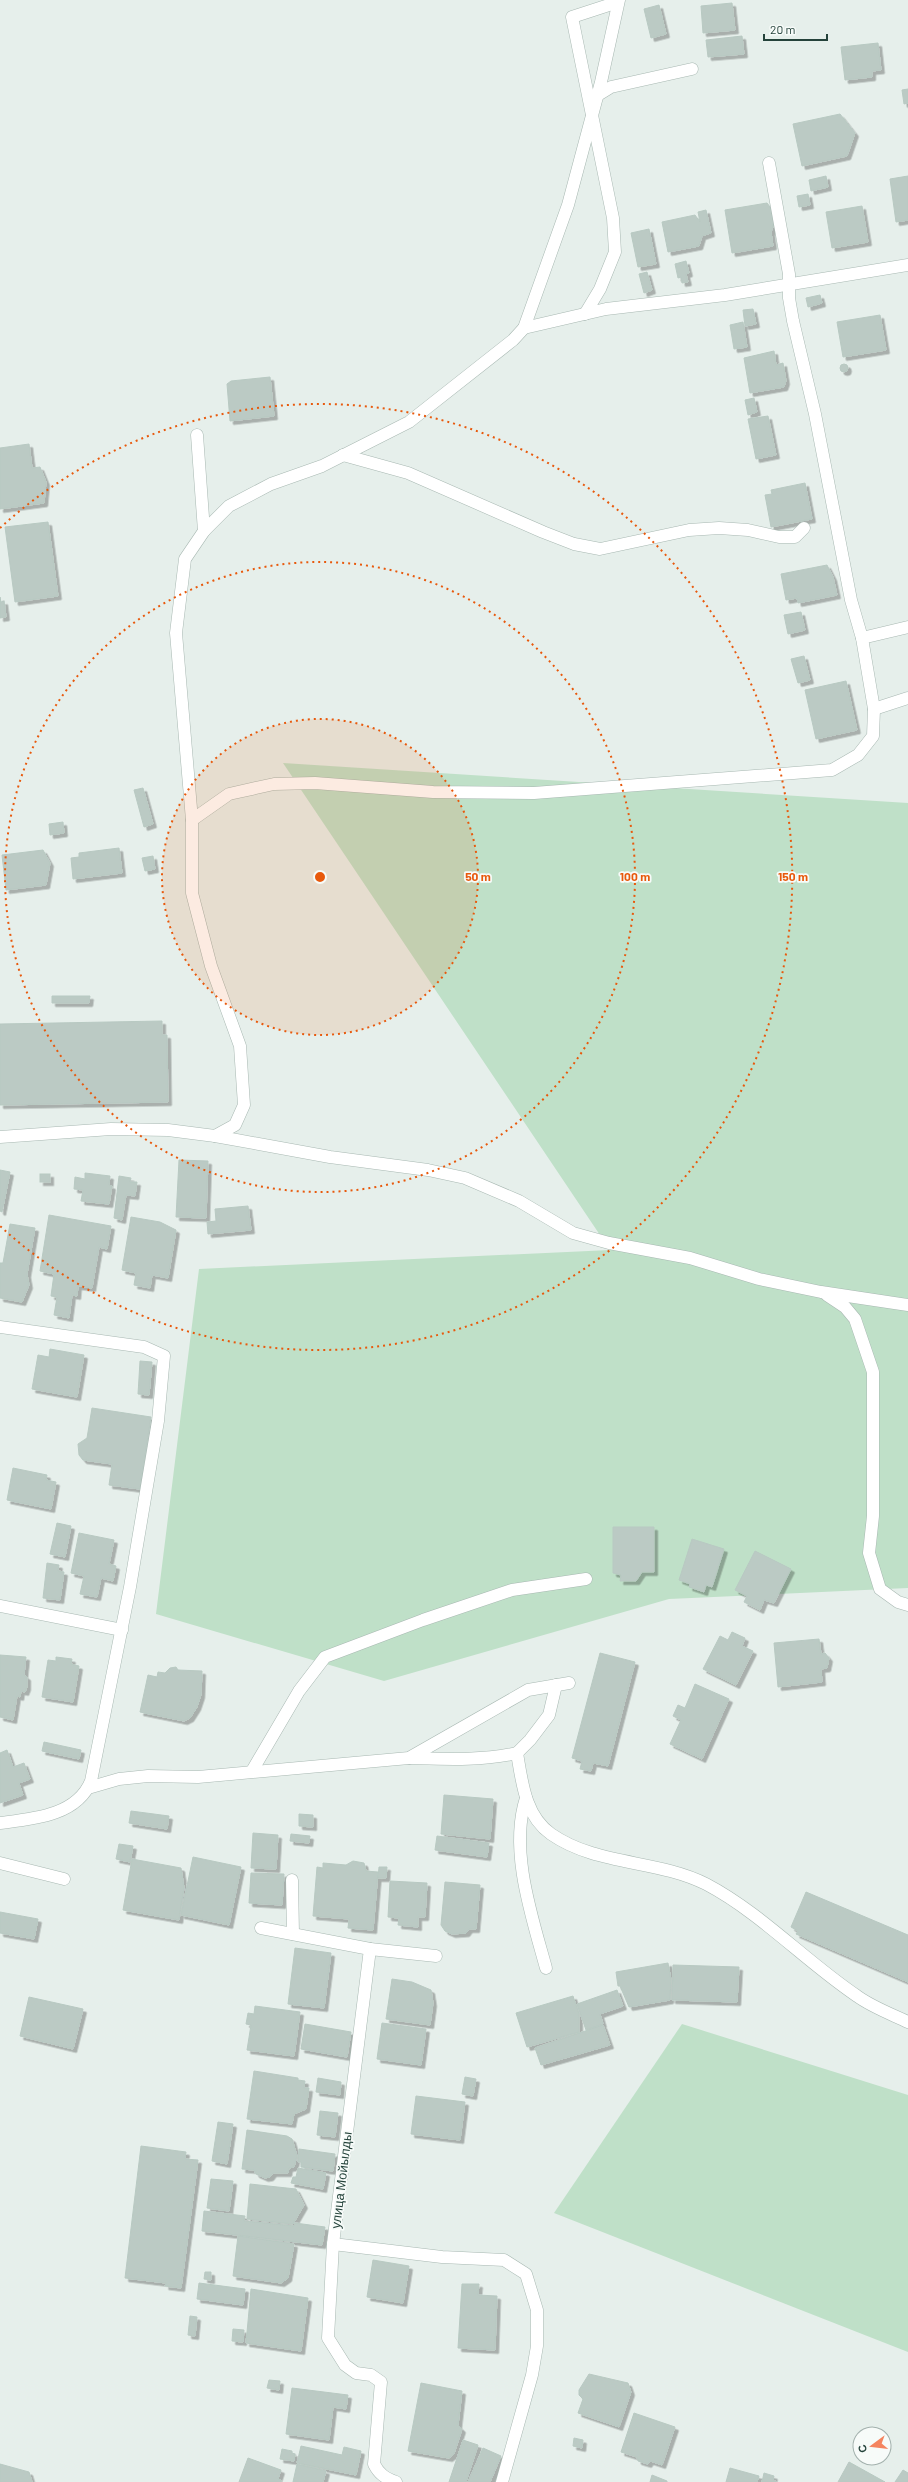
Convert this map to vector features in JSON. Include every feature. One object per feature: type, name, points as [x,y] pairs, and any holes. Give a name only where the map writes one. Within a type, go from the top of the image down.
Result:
[{"type":"street","points":[[215,1136],[235,1125],[244,1105],[240,1046],[211,966],[192,893],[192,820],[176,633],[185,559],[204,531],[229,506],[271,484],[322,466],[409,422],[513,340],[524,328],[568,205],[598,95],[619,1]]},
{"type":"street","points":[[586,314],[600,288],[615,252],[613,218],[572,17],[619,1]]},
{"type":"street","points":[[598,95],[611,88],[692,69]]},
{"type":"street","points":[[192,820],[229,794],[274,784],[315,783],[433,792],[534,793],[832,770],[858,755],[873,736],[874,709],[862,638],[852,600],[815,414],[793,321],[789,298],[789,284],[781,222],[769,164]]},
{"type":"street","points":[[524,328],[606,309],[726,295],[908,265]]},
{"type":"street","points":[[197,435],[204,531]]},
{"type":"street","points":[[343,455],[408,473],[543,532],[574,544],[600,549],[689,530],[719,528],[748,530],[779,537],[795,537],[804,528]]},
{"type":"street","points":[[862,638],[908,627]]},
{"type":"street","points":[[874,709],[908,698]]},
{"type":"street","points":[[0,1137],[111,1129],[168,1130],[215,1136],[330,1157],[428,1170],[465,1178],[519,1201],[573,1232],[609,1243],[690,1258],[759,1279],[821,1292],[908,1305]]},
{"type":"street","points":[[821,1292],[845,1307],[855,1319],[868,1353],[873,1372],[875,1422],[873,1516],[869,1553],[880,1589],[898,1602],[908,1605]]},
{"type":"street","points":[[0,1327],[144,1347],[164,1356],[158,1421],[122,1630],[97,1761],[88,1788],[76,1802],[49,1816],[0,1823]]},
{"type":"street","points":[[252,1771],[299,1691],[325,1657],[512,1590],[586,1579]]},
{"type":"street","points":[[0,1606],[122,1630]]},
{"type":"street","points":[[409,1758],[528,1690],[569,1683]]},
{"type":"street","points":[[88,1788],[118,1779],[148,1776],[198,1777],[409,1758],[461,1759],[499,1757],[516,1753],[530,1740],[549,1715],[556,1685]]},
{"type":"street","points":[[516,1753],[530,1812],[550,1833],[582,1852],[665,1869],[704,1884],[733,1900],[857,1997],[908,2022]]},
{"type":"street","points":[[526,1798],[520,1816],[521,1845],[528,1901],[546,1968]]},
{"type":"street","points":[[0,1863],[64,1879]]},
{"type":"street","points":[[292,1880],[293,1934]]},
{"type":"street","points":[[261,1928],[370,1949],[436,1956]]},
{"type":"street","name":"улица Мойылды","points":[[370,1949],[333,2244],[328,2338],[345,2365],[356,2373],[371,2375],[381,2382],[374,2464],[378,2472],[384,2477],[396,2482]]},
{"type":"street","points":[[333,2244],[442,2257],[504,2260],[526,2274],[537,2310],[536,2346],[532,2375],[502,2482]]},
{"type":"green space","points":[[283,763],[908,803],[908,1588],[669,1599],[384,1681],[156,1614],[199,1269],[610,1250]]},
{"type":"green space","points":[[682,2024],[908,2095],[908,2352],[554,2213]]},
{"type":"building","points":[[732,3],[735,30],[703,33],[701,6]]},
{"type":"building","points":[[659,5],[666,34],[651,38],[644,9]]},
{"type":"building","points":[[742,36],[744,54],[708,57],[706,40]]},
{"type":"building","points":[[878,43],[881,70],[872,71],[872,77],[845,80],[841,47]]},
{"type":"building","points":[[908,89],[908,103],[904,104],[902,90]]},
{"type":"building","points":[[840,114],[855,133],[847,156],[802,166],[793,124]]},
{"type":"building","points":[[826,176],[828,187],[811,191],[809,180]]},
{"type":"building","points":[[908,176],[908,220],[896,222],[890,179]]},
{"type":"building","points":[[808,194],[810,205],[799,207],[797,196]]},
{"type":"building","points":[[767,203],[777,216],[771,232],[773,246],[732,253],[725,210]]},
{"type":"building","points":[[862,206],[868,242],[832,248],[826,212]]},
{"type":"building","points":[[706,210],[711,233],[702,236],[699,246],[668,252],[662,222],[695,215],[700,222],[698,212]]},
{"type":"building","points":[[649,229],[656,264],[638,267],[631,233]]},
{"type":"building","points":[[686,261],[689,273],[686,274],[688,282],[682,283],[681,277],[678,278],[675,264]]},
{"type":"building","points":[[647,272],[652,290],[644,293],[639,274]]},
{"type":"building","points":[[820,295],[822,303],[808,307],[806,298]]},
{"type":"building","points":[[753,309],[756,324],[745,326],[743,310]]},
{"type":"building","points":[[880,315],[886,350],[843,357],[837,322]]},
{"type":"building","points":[[743,322],[747,347],[734,349],[730,325]]},
{"type":"building","points":[[774,351],[776,365],[783,363],[786,381],[784,387],[750,393],[744,358]]},
{"type":"building","points":[[842,364],[846,364],[848,368],[846,372],[842,372],[840,370],[840,366]]},
{"type":"building","points":[[270,377],[274,416],[230,421],[227,384],[231,381]]},
{"type":"building","points":[[754,398],[757,412],[748,415],[745,400]]},
{"type":"building","points":[[768,416],[776,455],[756,459],[748,419]]},
{"type":"building","points":[[29,444],[32,468],[40,467],[46,482],[44,503],[0,509],[0,448]]},
{"type":"building","points":[[805,483],[812,519],[771,527],[765,495],[772,494],[771,490]]},
{"type":"building","points":[[48,522],[58,596],[15,602],[5,527]]},
{"type":"building","points":[[827,565],[833,577],[837,595],[798,603],[797,598],[786,600],[781,574]]},
{"type":"building","points":[[0,597],[1,602],[4,601],[6,617],[0,618]]},
{"type":"building","points":[[801,612],[805,630],[788,634],[784,615]]},
{"type":"building","points":[[804,656],[810,680],[798,683],[791,659]]},
{"type":"building","points":[[846,681],[857,730],[816,739],[805,690]]},
{"type":"building","points":[[143,788],[153,824],[144,827],[134,790]]},
{"type":"building","points":[[63,822],[64,833],[50,835],[49,824]]},
{"type":"building","points":[[119,848],[122,873],[73,879],[71,858],[79,857],[79,853]]},
{"type":"building","points":[[43,850],[50,863],[46,885],[6,890],[2,855]]},
{"type":"building","points":[[153,856],[155,869],[145,871],[142,858]]},
{"type":"building","points":[[52,996],[90,996],[89,1003],[52,1003]]},
{"type":"building","points":[[162,1021],[162,1035],[167,1035],[168,1102],[0,1105],[0,1024]]},
{"type":"building","points":[[179,1160],[208,1161],[206,1218],[176,1217]]},
{"type":"building","points":[[0,1170],[10,1172],[2,1212],[0,1211]]},
{"type":"building","points":[[85,1173],[110,1176],[109,1185],[112,1186],[109,1204],[81,1201],[83,1190],[74,1189],[75,1177],[85,1179]]},
{"type":"building","points":[[40,1174],[50,1174],[50,1182],[40,1182]]},
{"type":"building","points":[[119,1176],[131,1178],[130,1182],[137,1182],[135,1196],[126,1195],[122,1220],[114,1218]]},
{"type":"building","points":[[248,1206],[251,1230],[208,1234],[207,1222],[216,1221],[215,1209]]},
{"type":"building","points":[[49,1215],[111,1226],[107,1249],[99,1247],[92,1288],[78,1286],[77,1296],[72,1295],[69,1318],[54,1315],[57,1297],[51,1296],[54,1274],[40,1271]]},
{"type":"building","points":[[131,1217],[160,1222],[176,1230],[168,1278],[152,1275],[150,1288],[134,1285],[136,1273],[122,1270]]},
{"type":"building","points":[[10,1224],[35,1228],[27,1274],[29,1285],[22,1302],[0,1298],[0,1263],[3,1263]]},
{"type":"building","points":[[50,1349],[84,1355],[77,1397],[32,1389],[38,1355],[49,1357]]},
{"type":"building","points":[[140,1361],[152,1362],[149,1395],[138,1394]]},
{"type":"building","points":[[92,1408],[151,1417],[140,1489],[109,1485],[112,1464],[83,1460],[79,1455],[78,1444],[87,1438]]},
{"type":"building","points":[[13,1468],[47,1475],[46,1480],[56,1482],[51,1509],[7,1500]]},
{"type":"building","points":[[57,1523],[71,1526],[65,1557],[50,1554]]},
{"type":"building","points":[[613,1527],[654,1527],[654,1572],[642,1572],[636,1581],[620,1581],[621,1575],[613,1573]]},
{"type":"building","points":[[79,1533],[114,1540],[109,1564],[116,1566],[113,1581],[101,1578],[97,1597],[80,1594],[84,1576],[71,1573]]},
{"type":"building","points":[[692,1539],[724,1549],[712,1587],[706,1585],[704,1592],[689,1587],[690,1584],[679,1580]]},
{"type":"building","points":[[755,1551],[791,1569],[774,1603],[764,1600],[760,1610],[744,1602],[747,1596],[735,1590]]},
{"type":"building","points":[[47,1563],[59,1565],[58,1571],[64,1572],[60,1600],[43,1598]]},
{"type":"building","points":[[732,1632],[745,1638],[742,1646],[753,1651],[736,1685],[703,1669],[720,1636],[728,1640]]},
{"type":"building","points":[[819,1639],[821,1654],[825,1653],[829,1658],[827,1668],[821,1669],[822,1682],[778,1687],[774,1643]]},
{"type":"building","points":[[600,1653],[635,1662],[608,1766],[593,1763],[591,1771],[580,1769],[582,1761],[572,1758]]},
{"type":"building","points":[[0,1655],[26,1657],[24,1675],[27,1677],[27,1687],[25,1692],[21,1691],[20,1697],[17,1696],[13,1720],[0,1717]]},
{"type":"building","points":[[56,1657],[72,1659],[71,1664],[79,1666],[73,1702],[42,1697],[48,1660],[56,1661]]},
{"type":"building","points":[[176,1667],[178,1670],[202,1671],[201,1695],[197,1707],[190,1718],[184,1721],[140,1712],[148,1675],[157,1677],[158,1672],[165,1673],[170,1668]]},
{"type":"building","points":[[695,1684],[729,1699],[702,1759],[670,1744],[681,1720],[673,1716],[678,1705],[685,1708]]},
{"type":"building","points":[[44,1742],[81,1750],[79,1759],[42,1751]]},
{"type":"building","points":[[7,1750],[13,1767],[24,1763],[30,1779],[19,1783],[23,1795],[0,1803],[0,1753]]},
{"type":"building","points":[[444,1795],[493,1799],[490,1839],[441,1834]]},
{"type":"building","points":[[131,1811],[169,1816],[167,1829],[129,1823]]},
{"type":"building","points":[[299,1814],[313,1815],[313,1827],[299,1826]]},
{"type":"building","points":[[253,1833],[278,1835],[276,1869],[251,1868]]},
{"type":"building","points":[[291,1834],[310,1836],[309,1843],[290,1841]]},
{"type":"building","points":[[437,1836],[489,1843],[487,1857],[435,1850]]},
{"type":"building","points":[[119,1844],[133,1846],[130,1862],[116,1859]]},
{"type":"building","points":[[193,1857],[241,1867],[229,1925],[181,1915]]},
{"type":"building","points":[[132,1859],[181,1868],[184,1888],[179,1920],[123,1910]]},
{"type":"building","points":[[353,1861],[364,1863],[366,1871],[378,1872],[373,1930],[348,1928],[349,1919],[313,1916],[317,1867],[323,1868],[323,1863],[346,1865]]},
{"type":"building","points":[[379,1867],[387,1867],[386,1878],[378,1878]]},
{"type":"building","points":[[251,1873],[284,1874],[282,1905],[249,1903]]},
{"type":"building","points":[[390,1881],[427,1883],[425,1917],[418,1917],[418,1927],[398,1925],[399,1918],[388,1917]]},
{"type":"building","points":[[445,1882],[480,1885],[476,1929],[469,1929],[466,1933],[452,1934],[445,1931],[441,1925]]},
{"type":"building","points":[[806,1892],[908,1935],[908,1982],[796,1934],[798,1931],[791,1927]]},
{"type":"building","points":[[0,1912],[38,1919],[34,1939],[0,1933]]},
{"type":"building","points":[[295,1948],[331,1953],[324,2008],[288,2004]]},
{"type":"building","points":[[668,1963],[671,1980],[670,2000],[629,2007],[620,1986],[618,1986],[616,1972]]},
{"type":"building","points":[[673,1965],[739,1967],[737,2002],[672,2000]]},
{"type":"building","points":[[392,1979],[412,1982],[431,1990],[433,2003],[430,2025],[386,2019]]},
{"type":"building","points":[[617,1990],[623,2006],[600,2014],[603,2024],[586,2030],[577,2004]]},
{"type":"building","points":[[573,1996],[579,2014],[579,2032],[527,2047],[516,2013]]},
{"type":"building","points":[[29,1997],[83,2009],[73,2049],[20,2036]]},
{"type":"building","points":[[255,2006],[300,2012],[294,2056],[247,2050],[251,2025],[246,2024],[248,2013],[254,2014]]},
{"type":"building","points":[[382,2023],[426,2029],[421,2065],[377,2059]]},
{"type":"building","points":[[305,2024],[351,2032],[347,2057],[301,2049]]},
{"type":"building","points":[[603,2025],[610,2045],[541,2065],[535,2048]]},
{"type":"building","points":[[254,2071],[298,2078],[298,2080],[305,2081],[304,2088],[309,2088],[306,2109],[294,2114],[292,2124],[247,2119]]},
{"type":"building","points":[[465,2077],[476,2079],[473,2096],[462,2094]]},
{"type":"building","points":[[318,2078],[341,2082],[340,2095],[316,2092]]},
{"type":"building","points":[[416,2096],[465,2102],[460,2140],[411,2134]]},
{"type":"building","points":[[320,2111],[338,2113],[335,2137],[317,2135]]},
{"type":"building","points":[[218,2122],[233,2124],[227,2164],[212,2161]]},
{"type":"building","points":[[247,2130],[287,2136],[292,2139],[297,2156],[294,2167],[289,2168],[288,2173],[273,2173],[270,2177],[265,2178],[256,2174],[254,2170],[242,2169]]},
{"type":"building","points":[[141,2146],[186,2152],[185,2159],[198,2160],[181,2288],[165,2286],[166,2283],[125,2278]]},
{"type":"building","points":[[299,2149],[335,2154],[333,2171],[301,2167],[301,2162],[298,2162]]},
{"type":"building","points":[[298,2168],[326,2173],[323,2189],[291,2183],[293,2177],[296,2177]]},
{"type":"building","points":[[211,2179],[233,2181],[229,2211],[207,2208]]},
{"type":"building","points":[[250,2184],[296,2189],[304,2205],[293,2224],[247,2219]]},
{"type":"building","points":[[204,2211],[245,2216],[244,2221],[294,2226],[295,2223],[325,2227],[322,2245],[202,2231]]},
{"type":"building","points":[[238,2236],[294,2244],[288,2278],[281,2283],[233,2276]]},
{"type":"building","points":[[373,2260],[409,2266],[403,2303],[367,2297]]},
{"type":"building","points":[[205,2272],[211,2272],[211,2280],[204,2279]]},
{"type":"building","points":[[199,2283],[245,2289],[243,2305],[197,2299]]},
{"type":"building","points":[[462,2284],[479,2284],[478,2295],[497,2296],[495,2350],[458,2348]]},
{"type":"building","points":[[251,2289],[308,2298],[301,2351],[246,2343]]},
{"type":"building","points":[[190,2316],[197,2317],[195,2336],[188,2335]]},
{"type":"building","points":[[233,2329],[244,2330],[243,2342],[232,2341]]},
{"type":"building","points":[[589,2374],[628,2383],[631,2392],[619,2427],[578,2413],[583,2399],[579,2395],[579,2390]]},
{"type":"building","points":[[269,2380],[280,2381],[279,2390],[267,2388]]},
{"type":"building","points":[[421,2383],[462,2391],[458,2425],[462,2429],[454,2454],[449,2458],[408,2451]]},
{"type":"building","points":[[292,2388],[348,2395],[346,2409],[333,2407],[329,2440],[286,2434]]},
{"type":"building","points":[[634,2413],[675,2427],[662,2465],[650,2461],[648,2464],[638,2461],[637,2457],[621,2452]]},
{"type":"building","points":[[574,2438],[583,2440],[582,2448],[573,2446]]},
{"type":"building","points":[[463,2440],[478,2445],[466,2482],[449,2482]]},
{"type":"building","points":[[301,2446],[342,2455],[344,2447],[361,2451],[356,2475],[297,2463]]},
{"type":"building","points":[[483,2448],[501,2456],[490,2482],[468,2482]]},
{"type":"building","points":[[282,2449],[292,2451],[292,2453],[295,2454],[294,2461],[280,2459]]},
{"type":"building","points":[[248,2458],[281,2470],[278,2479],[281,2480],[281,2482],[239,2482]]},
{"type":"building","points":[[849,2462],[852,2464],[852,2466],[856,2466],[885,2482],[838,2482]]},
{"type":"building","points":[[0,2464],[29,2472],[32,2482],[0,2482]]},
{"type":"building","points":[[297,2464],[326,2471],[323,2482],[293,2482]]},
{"type":"building","points":[[730,2468],[759,2476],[757,2482],[726,2482]]},
{"type":"building","points":[[903,2470],[908,2473],[908,2482],[895,2482]]},
{"type":"building","points":[[764,2473],[774,2476],[773,2480],[777,2482],[762,2482]]},
{"type":"building","points":[[652,2475],[667,2481],[667,2482],[650,2482]]}]
